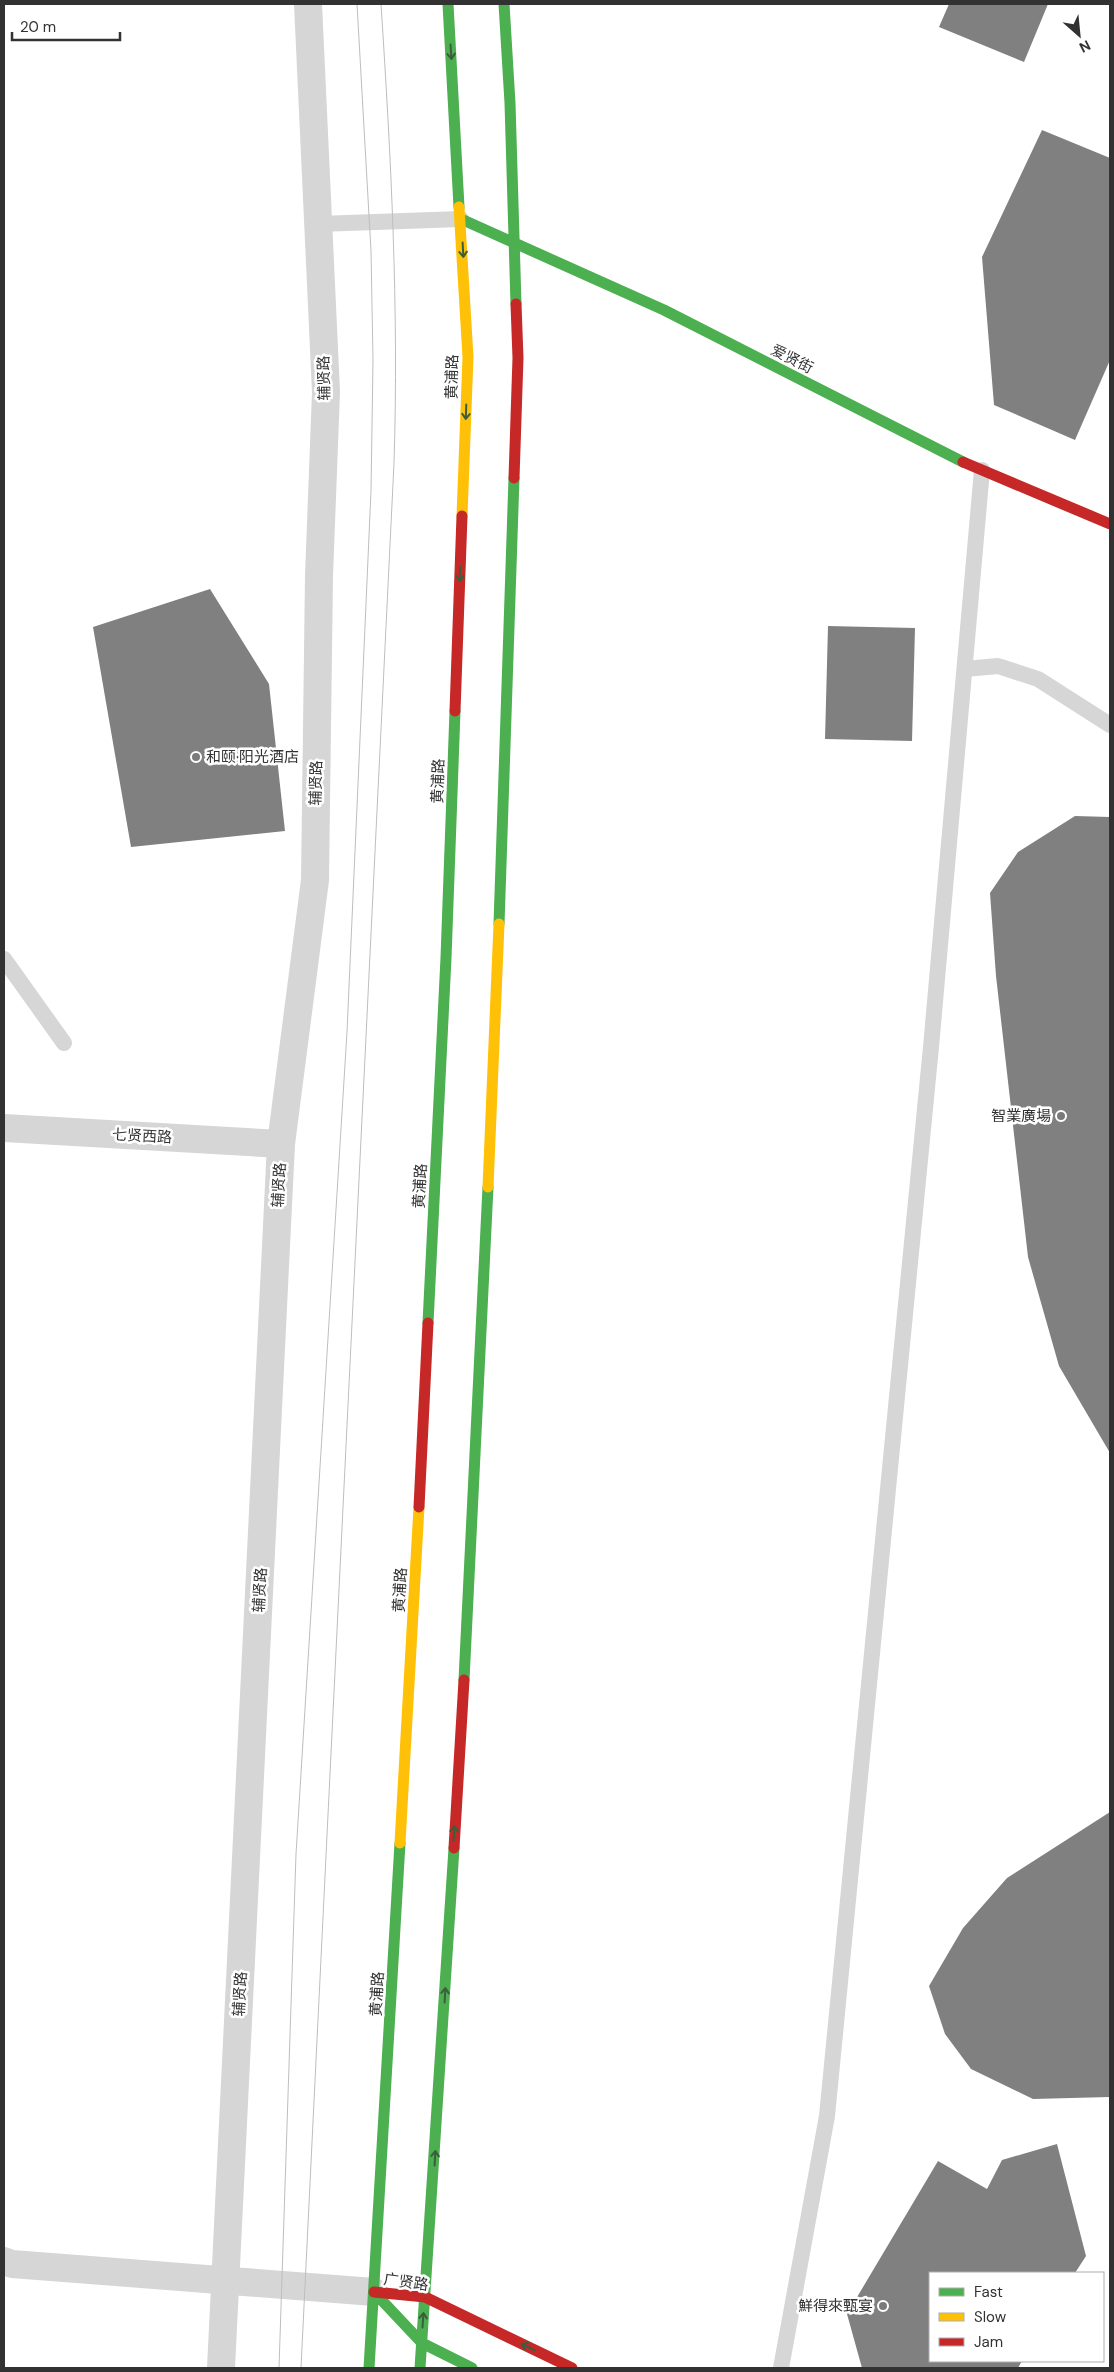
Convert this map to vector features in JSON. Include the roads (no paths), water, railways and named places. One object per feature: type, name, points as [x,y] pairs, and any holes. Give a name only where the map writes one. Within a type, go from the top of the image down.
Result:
[{"type":"main road","name":"黄浦路","points":[[369,2368],[415,1585],[446,958],[468,357],[448,4]]},
{"type":"main road","points":[[420,2368],[470,1576],[498,958],[518,358],[510,103],[504,4]]},
{"type":"main road","name":"爱贤街","points":[[461,219],[664,310],[959,460],[1110,524]]},
{"type":"main road","name":"广贤路","points":[[374,2292],[425,2297],[572,2368]]},
{"type":"main road","name":"广贤路","points":[[374,2292],[422,2344],[472,2368]]},
{"type":"street","name":"辅贤路","points":[[221,2368],[227,2281],[281,1144],[315,880],[319,586],[326,392],[308,4]]},
{"type":"street","name":"七贤西路","points":[[4,1128],[281,1144]]},
{"type":"street","points":[[6,2267],[374,2292]]},
{"type":"lane","points":[[318,224],[461,219]]},
{"type":"lane","points":[[781,2368],[827,2116],[930,1066],[982,470]]},
{"type":"lane","points":[[965,669],[998,666],[1038,679],[1110,725]]},
{"type":"lane","points":[[4,959],[64,1043]]},
{"type":"tram line","points":[[279,2368],[296,1854],[347,1032],[371,491],[373,360],[371,251],[357,4]]},
{"type":"tram line","points":[[301,2368],[394,463],[395,290],[381,4]]},
{"type":"place","name":"和颐·阳光酒店","points":[[196,757]]},
{"type":"place","name":"智業廣場","points":[[1061,1116]]},
{"type":"place","name":"鮮得來甄宴","points":[[883,2306]]}]
